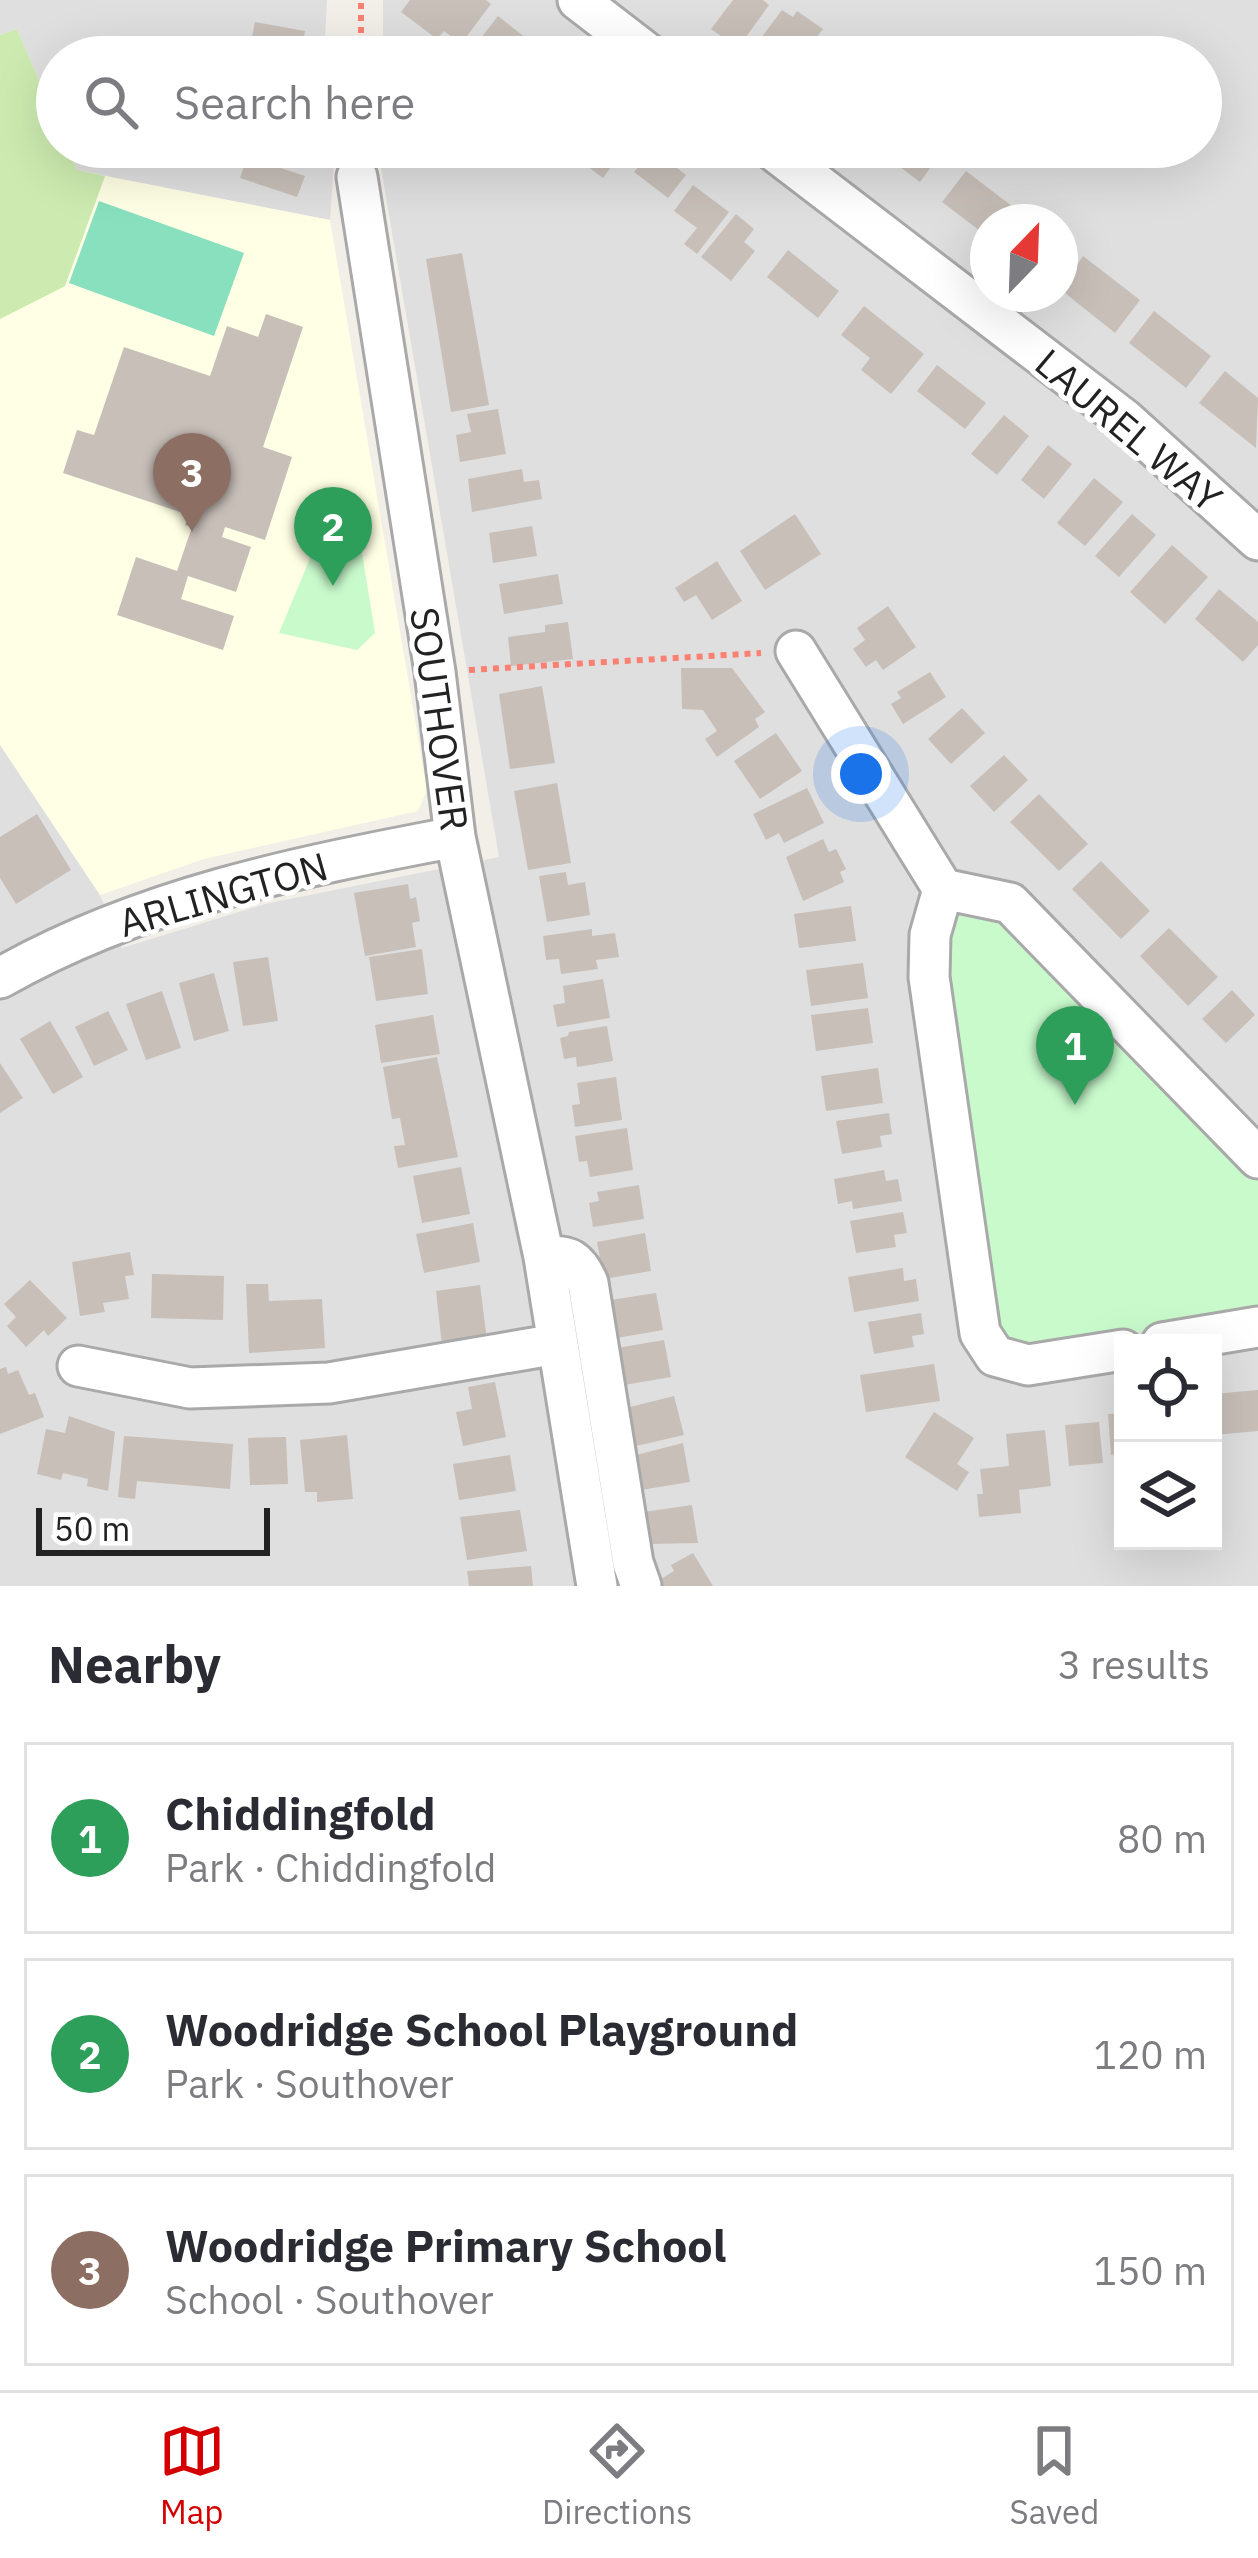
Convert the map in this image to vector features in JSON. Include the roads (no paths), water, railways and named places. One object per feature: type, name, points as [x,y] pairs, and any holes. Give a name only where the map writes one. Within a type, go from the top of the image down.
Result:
[{"type":"street","points":[[578,0],[625,36]]},
{"type":"street","name":"LAUREL WAY","points":[[796,168],[1124,419],[1258,540]]},
{"type":"street","name":"SOUTHOVER","points":[[357,177],[435,672],[454,836],[544,1257],[597,1586]]},
{"type":"street","points":[[796,651],[943,889],[1010,903],[1258,1158]]},
{"type":"street","name":"ARLINGTON","points":[[0,978],[108,927],[218,887],[454,836]]},
{"type":"street","points":[[943,889],[930,935],[929,977],[980,1333],[994,1356],[1028,1366],[1114,1351]]},
{"type":"street","points":[[544,1257],[565,1255],[580,1264],[588,1283],[633,1563],[641,1586]]},
{"type":"street","points":[[1216,1334],[1258,1327]]},
{"type":"street","points":[[78,1366],[190,1388],[329,1383],[557,1344]]},
{"type":"street","points":[[584,1509],[623,1502]]},
{"type":"place","name":"Woodridge Primary School","points":[[192,532]]},
{"type":"place","name":"Woodridge School Playground","points":[[333,586]]},
{"type":"place","name":"Chiddingfold","points":[[1075,1105]]}]
